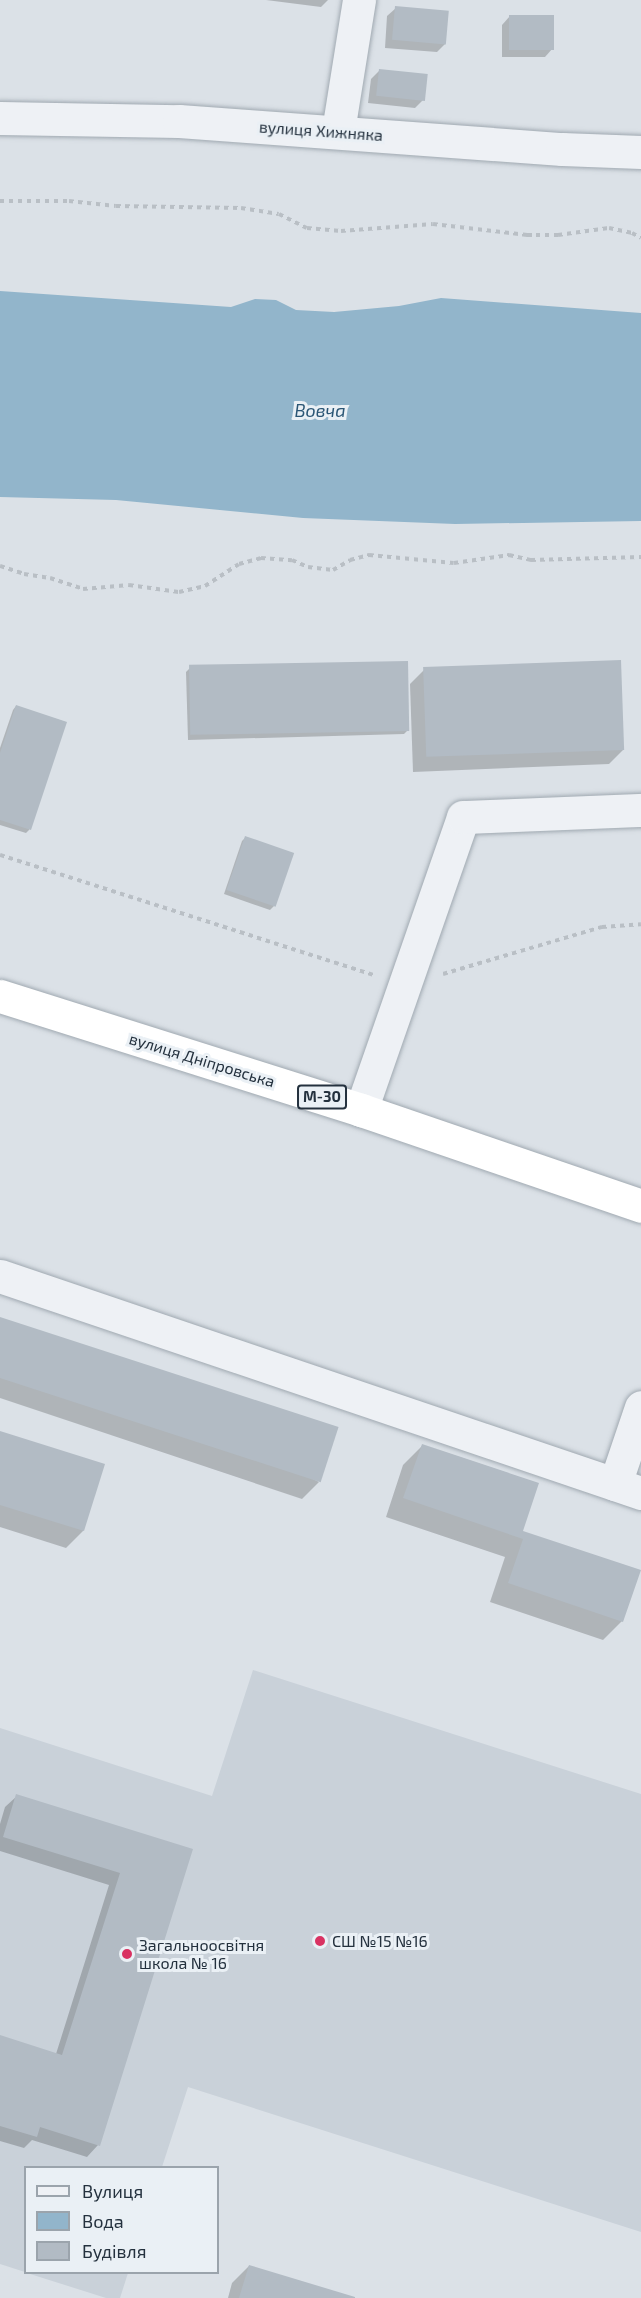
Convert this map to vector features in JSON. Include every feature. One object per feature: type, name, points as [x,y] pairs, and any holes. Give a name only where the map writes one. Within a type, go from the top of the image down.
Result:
[{"type":"highway","name":"вулиця Дніпровська","points":[[0,996],[361,1110],[641,1206]]},
{"type":"street","points":[[338,131],[359,0]]},
{"type":"street","name":"вулиця Хижняка","points":[[0,118],[179,121],[562,149],[641,152]]},
{"type":"street","points":[[361,1110],[463,817],[641,810]]},
{"type":"street","points":[[0,1276],[628,1488],[641,1407]]},
{"type":"path","points":[[0,201],[241,208],[279,214],[307,228],[341,231],[433,224],[527,235],[558,235],[609,228],[632,233],[641,238]]},
{"type":"path","points":[[0,566],[24,574],[50,578],[82,589],[129,585],[178,592],[205,586],[239,564],[261,558],[292,560],[308,567],[333,570],[350,560],[369,555],[454,563],[509,555],[531,560],[641,557]]},
{"type":"path","points":[[0,855],[405,986],[602,927],[641,924]]},
{"type":"shaded area","name":"СШ №15 №16","points":[[253,1670],[641,1794],[641,2232],[188,2087],[162,2166],[24,2166],[24,2272],[0,2264],[0,1728],[212,1796]]},
{"type":"shaded area","points":[[30,2274],[128,2274],[120,2298],[106,2298]]},
{"type":"water","name":"Вовча","points":[[0,291],[231,307],[255,299],[276,300],[296,310],[334,312],[399,306],[441,298],[641,313],[641,521],[455,524],[303,518],[116,500],[0,497]]},
{"type":"building","points":[[395,6],[449,11],[446,45],[392,40]]},
{"type":"building","points":[[509,15],[554,15],[554,50],[509,50]]},
{"type":"building","points":[[379,69],[428,74],[425,101],[376,96]]},
{"type":"building","points":[[621,660],[624,750],[426,757],[423,667]]},
{"type":"building","points":[[408,661],[409,731],[190,735],[189,665]]},
{"type":"building","points":[[16,705],[67,722],[31,830],[0,820],[0,753]]},
{"type":"building","points":[[245,836],[294,853],[276,907],[226,890]]},
{"type":"building","points":[[0,1317],[339,1427],[321,1482],[0,1378]]},
{"type":"building","points":[[0,1431],[105,1464],[84,1531],[0,1505]]},
{"type":"building","points":[[422,1444],[539,1483],[523,1531],[641,1570],[623,1622],[508,1583],[523,1539],[403,1498]]},
{"type":"building","name":"Загальноосвітня школа № 16","points":[[16,1794],[193,1849],[100,2146],[40,2127],[37,2137],[0,2126],[0,2035],[62,2055],[120,1873],[3,1837]]},
{"type":"building","points":[[249,2265],[355,2297],[355,2298],[239,2298]]},
{"type":"place","name":"СШ №15 №16","points":[[320,1941]]},
{"type":"place","name":"Загальноосвітня школа № 16","points":[[127,1954]]}]
